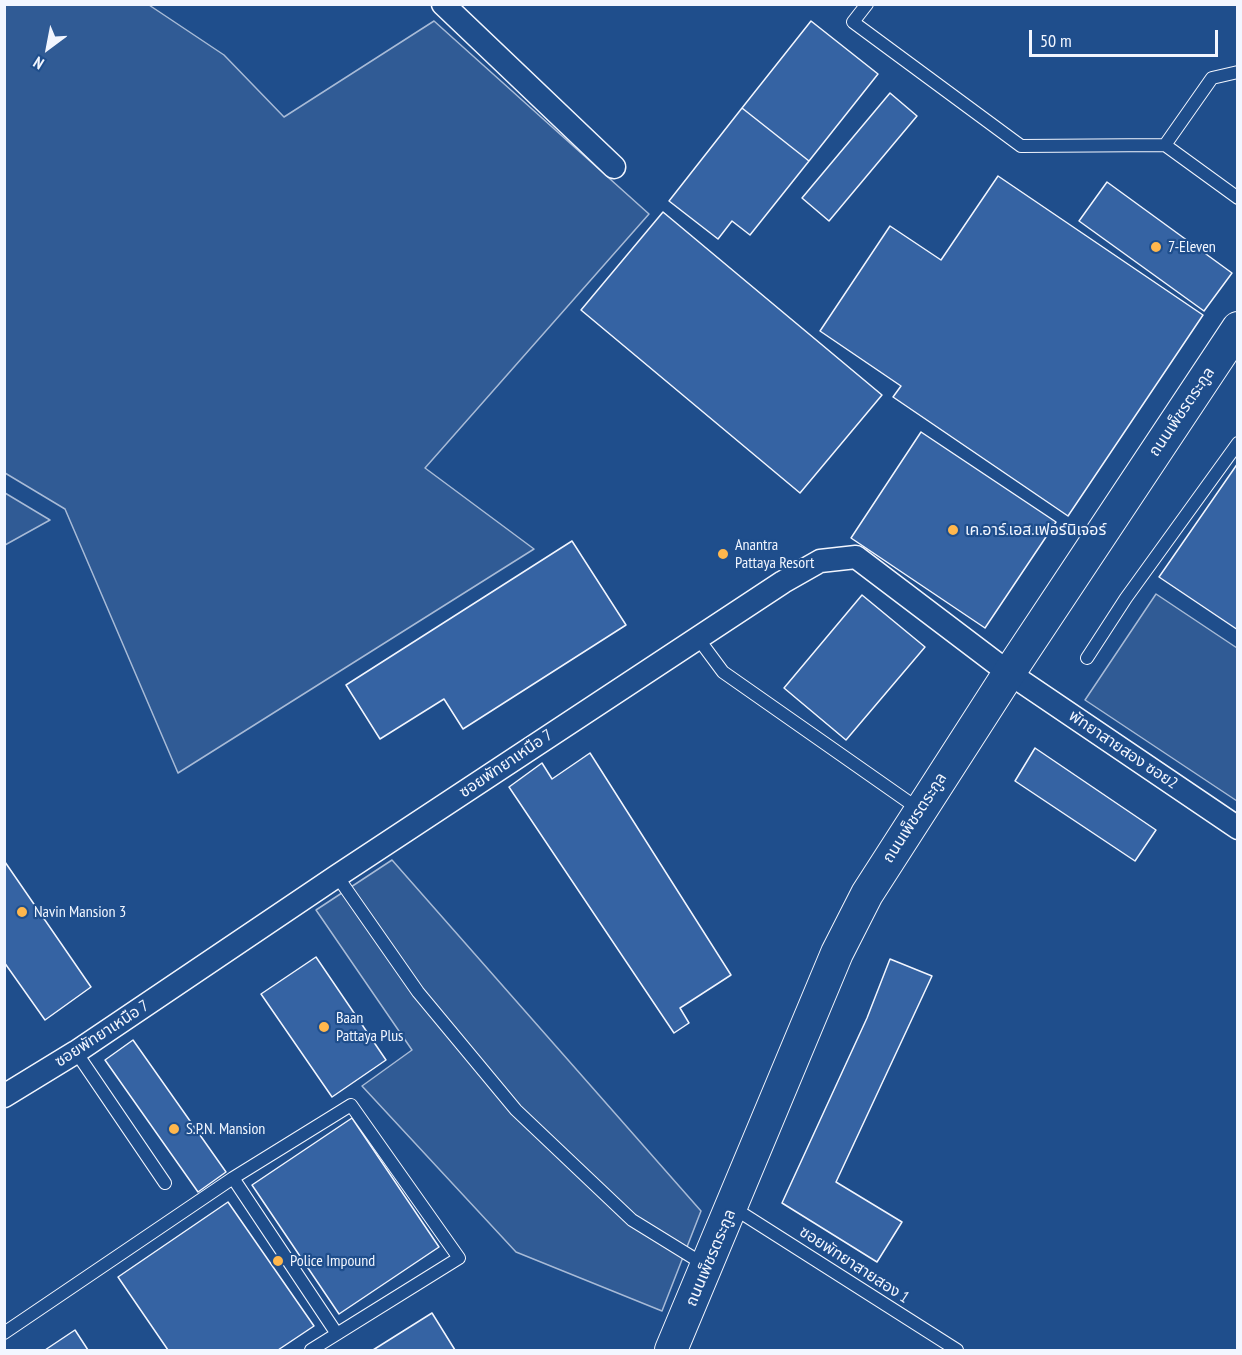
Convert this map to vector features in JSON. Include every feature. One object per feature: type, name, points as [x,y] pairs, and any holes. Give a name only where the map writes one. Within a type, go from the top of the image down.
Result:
[{"type":"street","points":[[443,4],[614,167]]},
{"type":"street","name":"ถนนเพ็ชรตระกูล","points":[[671,1350],[837,953],[867,894],[1009,673],[1238,328]]},
{"type":"street","name":"ซอยพัทยาเหนือ 7","points":[[4,1096],[76,1052],[698,637],[820,561],[856,557],[1009,673]]},
{"type":"street","name":"พัทยาสายสอง ซอย2","points":[[1009,673],[1238,828]]},
{"type":"lane","points":[[867,4],[853,22],[1021,146],[1165,145],[1238,198]]},
{"type":"lane","points":[[1165,145],[1212,78],[1238,72]]},
{"type":"lane","points":[[1086,658],[1126,598],[1238,443]]},
{"type":"lane","points":[[698,637],[723,672],[920,810]]},
{"type":"lane","points":[[337,876],[418,992],[516,1110],[632,1220],[706,1266]]},
{"type":"lane","points":[[76,1052],[165,1183]]},
{"type":"lane","points":[[4,1333],[233,1178],[351,1105],[459,1258],[311,1350]]},
{"type":"lane","points":[[233,1178],[337,1334]]},
{"type":"lane","name":"ซอยพัทยาสายสอง 1","points":[[732,1206],[957,1350]]},
{"type":"shaded area","points":[[4,5],[149,5],[224,55],[284,117],[434,21],[649,214],[425,468],[534,549],[178,773],[65,509],[5,473]]},
{"type":"shaded area","points":[[5,493],[50,520],[5,545]]},
{"type":"shaded area","points":[[1156,594],[1237,648],[1237,801],[1085,700]]},
{"type":"shaded area","points":[[392,860],[701,1211],[662,1311],[516,1252],[362,1086],[412,1050],[316,910]]},
{"type":"building","points":[[811,21],[878,74],[809,161],[742,108]]},
{"type":"building","points":[[890,93],[917,116],[829,221],[802,198]]},
{"type":"building","points":[[742,108],[809,161],[750,235],[732,221],[718,239],[669,201]]},
{"type":"building","points":[[998,176],[1203,315],[1068,516],[893,397],[901,386],[820,331],[890,226],[941,260]]},
{"type":"building","name":"7-Eleven","points":[[1107,182],[1232,273],[1204,311],[1079,221]]},
{"type":"building","points":[[663,212],[882,395],[800,493],[581,310]]},
{"type":"building","name":"เค.อาร์.เอส.เฟอร์นิเจอร์","points":[[921,432],[1056,522],[985,628],[851,538]]},
{"type":"building","points":[[1238,463],[1238,630],[1159,577]]},
{"type":"building","points":[[572,541],[626,625],[463,729],[444,699],[380,739],[346,685]]},
{"type":"building","points":[[862,595],[925,647],[846,740],[784,688]]},
{"type":"building","points":[[1035,748],[1156,830],[1135,861],[1015,781]]},
{"type":"building","points":[[590,753],[731,975],[680,1008],[689,1023],[674,1033],[509,787],[542,763],[552,779]]},
{"type":"building","name":"Navin Mansion 3","points":[[5,862],[91,987],[45,1020],[4,962]]},
{"type":"building","name":"Baan Pattaya Plus","points":[[316,957],[386,1060],[332,1097],[261,994]]},
{"type":"building","points":[[890,959],[932,976],[836,1182],[902,1222],[877,1262],[782,1203],[867,1018]]},
{"type":"building","name":"S.P.N. Mansion","points":[[133,1040],[226,1172],[198,1192],[105,1060]]},
{"type":"building","points":[[352,1118],[439,1247],[339,1314],[252,1185]]},
{"type":"building","points":[[228,1202],[314,1326],[278,1350],[168,1350],[118,1277]]},
{"type":"building","points":[[432,1313],[455,1350],[373,1350]]},
{"type":"building","points":[[75,1330],[88,1350],[45,1350]]},
{"type":"place","name":"7-Eleven","points":[[1156,247]]},
{"type":"place","name":"เค.อาร์.เอส.เฟอร์นิเจอร์","points":[[953,530]]},
{"type":"place","name":"Anantra Pattaya Resort","points":[[723,554]]},
{"type":"place","name":"Navin Mansion 3","points":[[22,912]]},
{"type":"place","name":"Baan Pattaya Plus","points":[[324,1027]]},
{"type":"place","name":"S.P.N. Mansion","points":[[174,1129]]},
{"type":"place","name":"Police Impound","points":[[278,1261]]}]
